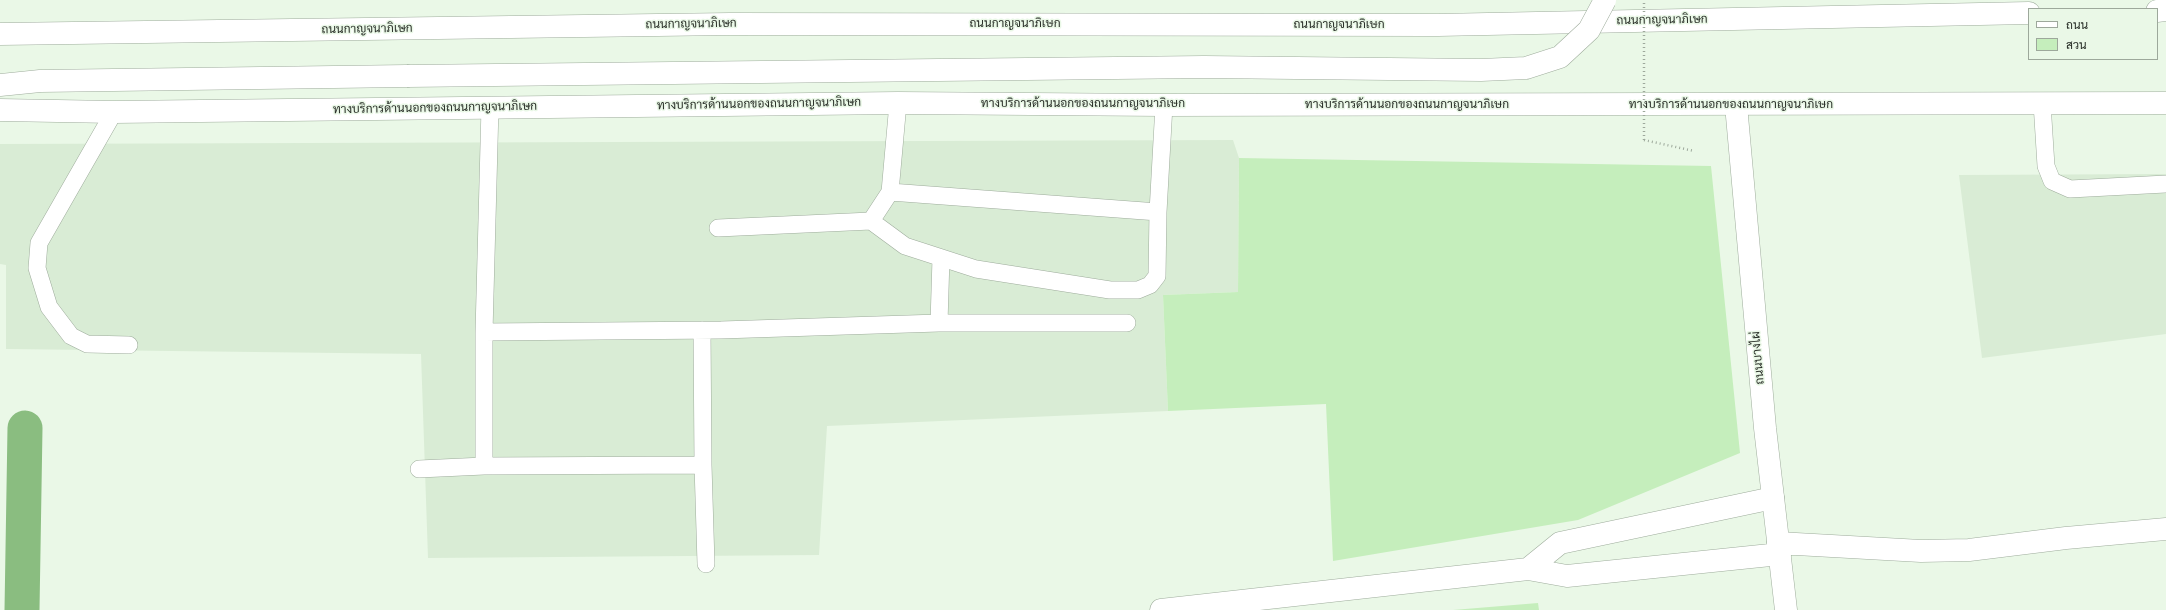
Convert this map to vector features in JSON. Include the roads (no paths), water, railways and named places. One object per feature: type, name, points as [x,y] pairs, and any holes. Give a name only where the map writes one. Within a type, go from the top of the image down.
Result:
[{"type":"main road","points":[[0,85],[40,81],[1204,67],[1481,70],[1526,68],[1560,57],[1589,30],[1605,0]]},
{"type":"main road","name":"ถนนกาญจนาภิเษก","points":[[0,34],[730,24],[1438,25],[2028,13]]},
{"type":"main road","name":"ทางบริการด้านนอกของถนนกาญจนาภิเษก","points":[[0,110],[114,112],[898,103],[1164,105],[1736,105],[2166,103]]},
{"type":"main road","name":"ถนนบางไผ่","points":[[1736,105],[1764,428],[1786,610]]},
{"type":"main road","points":[[1528,569],[1560,543],[1773,498]]},
{"type":"main road","points":[[1161,610],[1528,569],[1568,576],[1779,548],[1921,551],[1969,550],[2066,538],[2166,529]]},
{"type":"lane","points":[[871,221],[890,192],[898,103]]},
{"type":"lane","points":[[2042,103],[2046,166],[2052,181],[2070,189],[2166,184]]},
{"type":"lane","points":[[718,228],[871,221],[905,246],[976,269],[1110,290],[1138,290],[1150,285],[1157,276],[1158,212],[1164,105]]},
{"type":"lane","points":[[484,466],[484,332],[490,107]]},
{"type":"lane","points":[[114,112],[39,243],[36,268],[49,307],[71,336],[87,344],[129,345]]},
{"type":"lane","points":[[890,192],[1158,212]]},
{"type":"lane","points":[[939,323],[941,258]]},
{"type":"lane","points":[[484,332],[702,330],[939,323],[1126,322]]},
{"type":"lane","points":[[702,330],[703,465],[706,564]]},
{"type":"lane","points":[[419,469],[484,466],[703,465]]},
{"type":"waterway","points":[[22,610],[25,428]]}]
